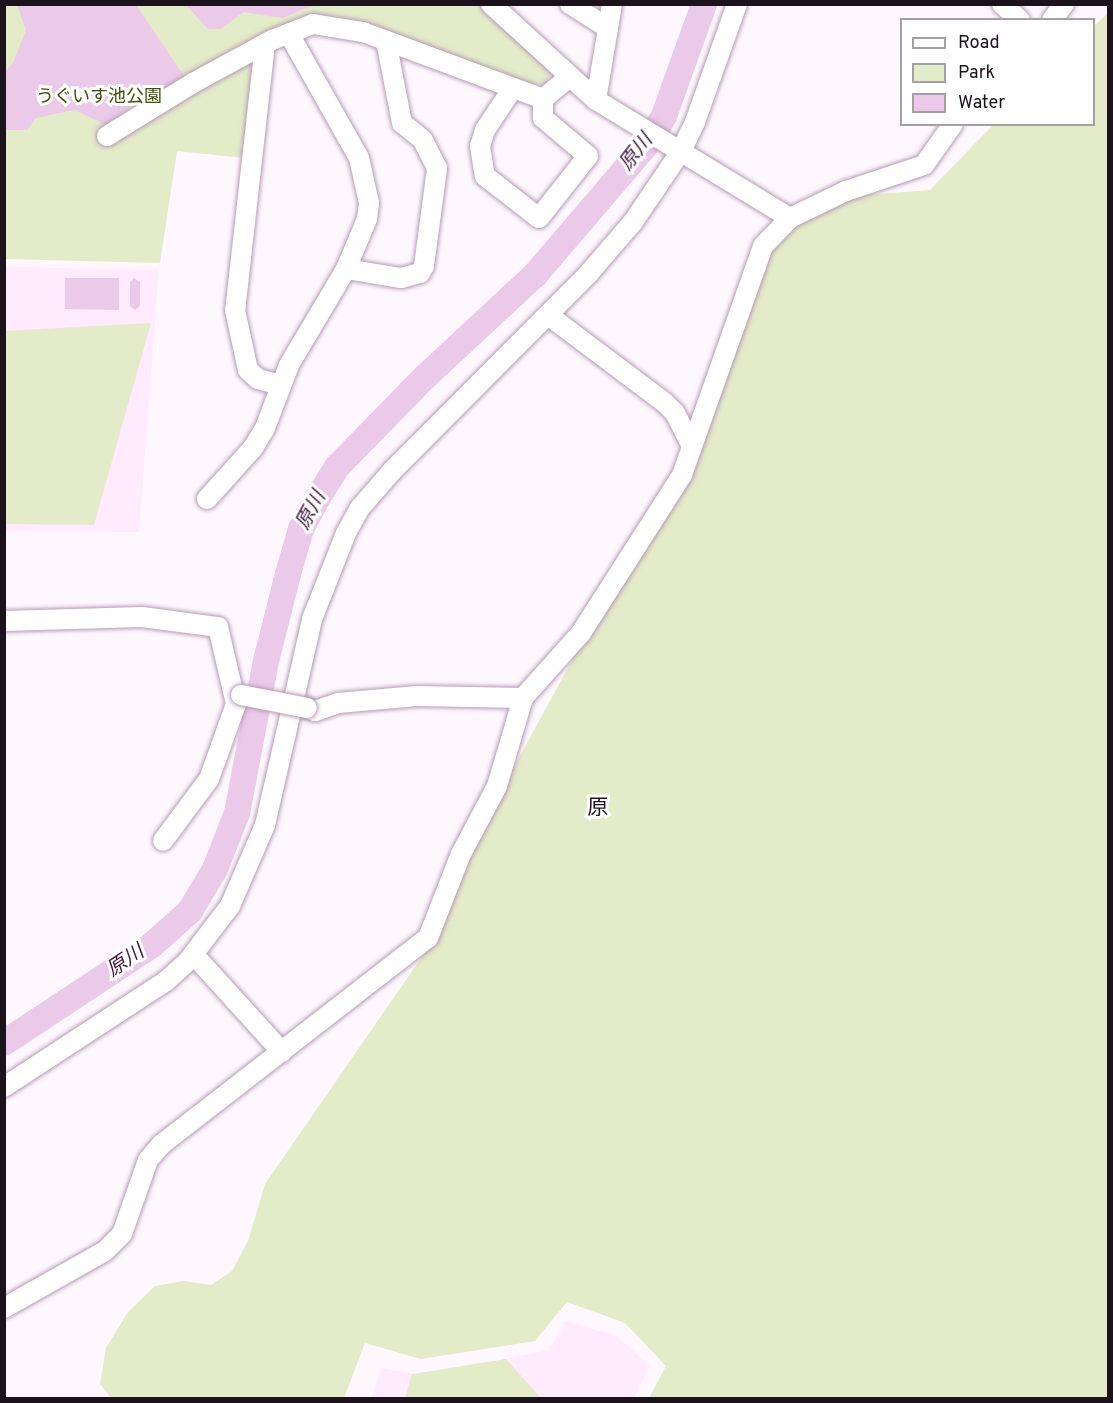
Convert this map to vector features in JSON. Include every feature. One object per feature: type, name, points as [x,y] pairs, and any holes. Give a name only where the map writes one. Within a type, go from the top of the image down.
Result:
[{"type":"street","points":[[491,4],[568,78],[596,100],[790,218]]},
{"type":"street","points":[[570,4],[608,28]]},
{"type":"street","points":[[596,100],[612,4]]},
{"type":"street","points":[[4,1086],[128,1009],[194,955],[230,906],[251,864],[265,825],[312,619],[346,533],[360,508],[392,471],[548,315],[633,222],[681,151],[722,55],[737,4]]},
{"type":"street","points":[[1002,4],[1018,18]]},
{"type":"street","points":[[1054,18],[1064,4]]},
{"type":"street","points":[[107,136],[132,118],[265,44],[313,24],[333,25],[386,41],[543,99]]},
{"type":"street","points":[[207,499],[253,448],[289,365],[346,269],[367,219],[366,178],[359,158],[289,34]]},
{"type":"street","points":[[346,269],[401,278],[420,273],[424,266],[437,168],[423,140],[402,123],[386,41]]},
{"type":"street","points":[[265,44],[235,310],[248,370],[258,379],[281,385]]},
{"type":"street","points":[[513,88],[485,130],[480,146],[485,176],[538,218],[588,156],[543,118],[543,99],[568,78]]},
{"type":"street","points":[[4,1308],[105,1251],[122,1234],[148,1160],[162,1144],[428,938],[460,854],[497,786],[523,698],[581,633],[663,509],[692,446],[763,246],[790,218],[846,191],[924,165],[952,126]]},
{"type":"street","points":[[548,315],[675,413],[692,446]]},
{"type":"street","points":[[4,621],[142,617],[218,627],[237,695],[236,704],[208,779],[163,841]]},
{"type":"street","points":[[237,695],[315,711],[338,703],[417,696],[523,698]]},
{"type":"street","points":[[194,955],[282,1052]]},
{"type":"shaded area","points":[[5,267],[159,270],[139,532],[5,531]]},
{"type":"shaded area","points":[[566,1321],[617,1336],[650,1366],[634,1398],[371,1398],[382,1368],[425,1376],[549,1350]]},
{"type":"green space","name":"うぐいす池公園","points":[[5,5],[479,5],[551,71],[546,84],[526,84],[365,23],[323,15],[311,17],[269,32],[244,158],[177,151],[160,263],[5,259]]},
{"type":"green space","points":[[1108,13],[1108,1398],[649,1398],[666,1366],[625,1323],[567,1302],[535,1341],[421,1359],[365,1343],[344,1398],[111,1398],[100,1384],[106,1348],[128,1312],[155,1286],[183,1281],[211,1285],[232,1271],[248,1241],[265,1184],[437,935],[467,853],[581,644],[688,484],[769,246],[789,227],[851,196],[930,190],[992,126],[1095,126],[1095,25]]},
{"type":"green space","points":[[151,323],[94,525],[5,524],[5,331]]},
{"type":"green space","points":[[506,1359],[541,1398],[405,1398],[412,1374]]},
{"type":"water","points":[[17,5],[136,5],[184,76],[178,85],[127,108],[107,125],[74,110],[36,118],[27,130],[5,130],[5,71],[13,63],[26,30]]},
{"type":"water","points":[[186,5],[313,5],[283,18],[243,12],[221,29],[208,29]]},
{"type":"water","points":[[65,278],[119,278],[119,310],[65,309]]},
{"type":"water","points":[[134,278],[140,282],[140,306],[135,310],[130,306],[130,282]]},
{"type":"waterway","name":"原川","points":[[4,1043],[152,945],[190,911],[215,869],[237,813],[266,661],[288,574],[301,529],[317,499],[338,466],[424,378],[535,275],[646,145],[664,116],[704,4]]},
{"type":"district","name":"原","points":[[598,809]]}]
